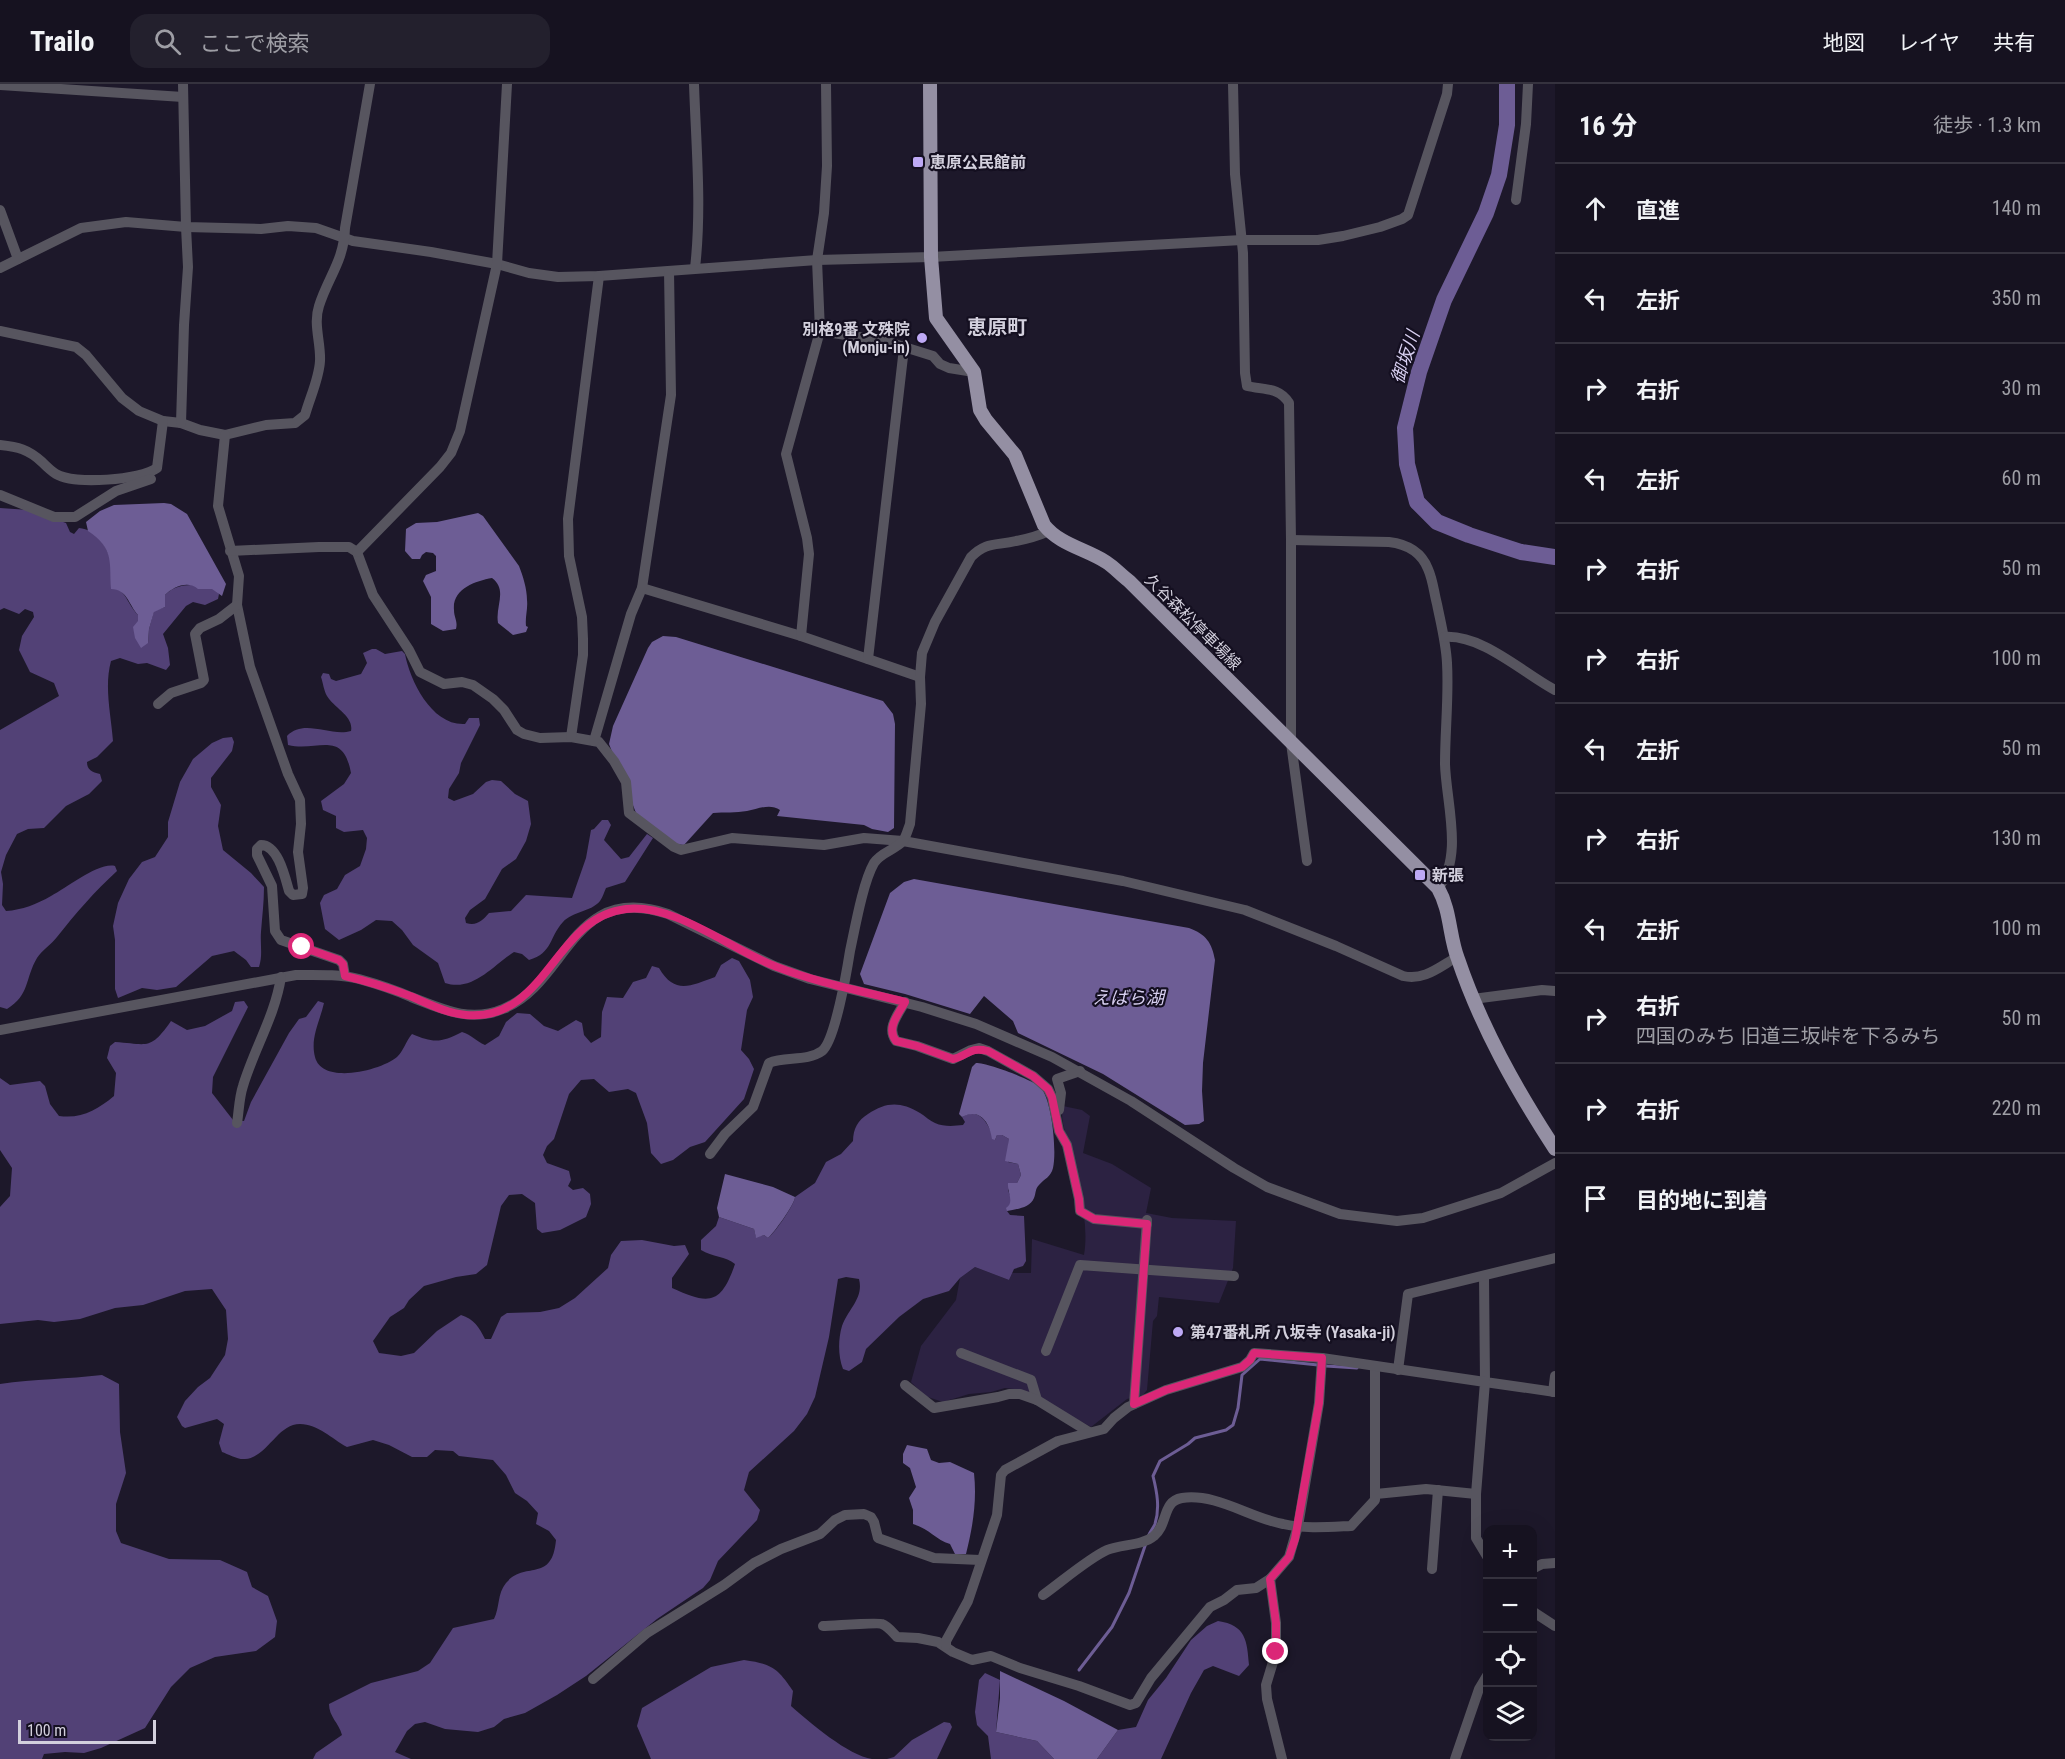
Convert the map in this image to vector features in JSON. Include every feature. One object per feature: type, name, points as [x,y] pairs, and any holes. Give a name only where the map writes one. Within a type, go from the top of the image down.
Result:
[{"type":"main road","points":[[930,84],[931,257],[936,318],[974,372],[980,410],[1015,455],[1041,519],[1049,531]]},
{"type":"main road","name":"久谷森松停車場線","points":[[1049,531],[1066,543],[1107,562],[1128,581],[1438,888],[1445,899],[1457,957],[1487,1032],[1530,1111],[1555,1149]]},
{"type":"street","points":[[181,423],[184,325],[189,267],[183,84]]},
{"type":"street","points":[[0,332],[76,347],[86,355],[122,398],[139,411],[163,421],[181,423],[225,435],[266,425],[295,423],[305,415],[319,371],[316,321],[319,306],[344,245],[370,84]]},
{"type":"street","points":[[357,552],[440,467],[456,444],[496,264],[507,84]]},
{"type":"street","points":[[694,84],[698,186],[698,244],[695,268]]},
{"type":"street","points":[[801,636],[809,554],[786,454],[820,331],[817,260],[824,213],[827,166],[826,84]]},
{"type":"street","points":[[1233,84],[1235,174],[1242,240],[1247,386],[1276,390],[1284,395],[1289,403],[1291,742],[1306,861]]},
{"type":"street","points":[[0,268],[81,228],[126,222],[186,227],[316,228],[353,241],[431,252],[549,276],[599,276],[817,260],[931,257],[1242,240],[1326,239],[1380,227],[1402,219],[1408,214],[1448,84]]},
{"type":"street","points":[[1516,200],[1526,124],[1528,84]]},
{"type":"street","points":[[0,85],[183,97]]},
{"type":"street","points":[[0,210],[18,259]]},
{"type":"street","points":[[594,741],[631,614],[642,588],[671,395],[669,271]]},
{"type":"street","points":[[571,737],[583,655],[583,639],[582,617],[569,556],[568,519],[599,276]]},
{"type":"street","points":[[820,331],[885,341],[933,356],[940,364],[949,368],[974,372]]},
{"type":"street","points":[[868,659],[904,348]]},
{"type":"street","points":[[0,445],[21,447],[30,451],[56,474],[64,477],[105,480],[123,478],[150,473],[156,468],[163,421]]},
{"type":"street","points":[[225,435],[218,506],[239,576],[237,605],[250,667],[288,774],[297,790],[301,808],[298,843],[302,894],[293,895],[289,891],[273,850],[261,844],[257,849],[257,855],[273,886],[275,931],[281,940],[339,960],[343,964],[345,976]]},
{"type":"street","points":[[0,495],[54,517],[75,517],[116,491],[153,478],[157,473],[154,469]]},
{"type":"street","points":[[710,1154],[725,1134],[753,1107],[769,1064],[776,1060],[803,1058],[823,1051],[828,1042],[870,871],[876,860],[903,841],[910,824],[921,704],[922,653],[927,639],[971,557],[985,546],[1017,541],[1049,531]]},
{"type":"street","points":[[1291,540],[1402,544],[1421,557],[1428,568],[1448,662],[1445,763],[1452,831],[1452,856],[1448,873],[1438,888]]},
{"type":"street","points":[[230,551],[349,547],[357,552],[373,595],[409,650],[420,672],[444,684],[462,682],[473,685],[493,699],[504,710],[517,730],[524,734],[540,738],[571,737],[594,741],[602,745],[623,777],[627,789],[629,813],[674,848],[681,850],[732,838],[824,845],[864,838],[903,841],[1123,881],[1245,910],[1414,979],[1424,976],[1457,957]]},
{"type":"street","points":[[642,588],[801,636],[920,678]]},
{"type":"street","points":[[158,704],[171,693],[201,683],[203,676],[195,634],[200,628],[219,619],[237,605]]},
{"type":"street","points":[[1444,637],[1456,636],[1488,649],[1555,690]]},
{"type":"street","points":[[0,1030],[281,977],[321,975],[345,976],[380,986],[452,1013],[491,1014],[514,1004],[530,991],[584,927],[612,911],[654,909],[774,966],[810,979],[905,1002],[976,1024],[1052,1057],[1131,1101],[1234,1168],[1267,1186],[1340,1214],[1397,1221],[1423,1218],[1501,1193],[1555,1163]]},
{"type":"street","points":[[237,1123],[242,1089],[256,1048],[273,1012],[281,977]]},
{"type":"street","points":[[1473,999],[1542,990],[1555,991]]},
{"type":"street","points":[[905,1002],[891,1030],[891,1035],[896,1041],[953,1059],[979,1048],[1042,1081],[1052,1097],[1059,1131],[1067,1145],[1080,1211],[1094,1219],[1147,1222],[1134,1404]]},
{"type":"street","points":[[1058,1120],[1061,1093],[1057,1079],[1080,1071]]},
{"type":"street","points":[[1398,1370],[1408,1294],[1555,1258]]},
{"type":"street","points":[[1046,1351],[1080,1265],[1234,1276]]},
{"type":"street","points":[[1483,1550],[1476,1538],[1476,1494],[1485,1382],[1484,1276]]},
{"type":"street","points":[[961,1353],[1031,1380],[1037,1400]]},
{"type":"street","points":[[946,1646],[946,1641],[968,1601],[997,1515],[1001,1475],[1005,1470],[1058,1441],[1104,1429],[1114,1418],[1134,1404],[1166,1390],[1242,1367],[1254,1353],[1322,1358],[1554,1392],[1555,1376]]},
{"type":"street","points":[[823,1626],[854,1626],[877,1622],[884,1624],[897,1637],[918,1638],[946,1646],[953,1652],[972,1660],[991,1656],[1130,1705],[1136,1703],[1151,1678],[1210,1607],[1237,1590],[1256,1588],[1270,1579],[1289,1557],[1298,1526],[1319,1403],[1322,1358]]},
{"type":"street","points":[[1043,1595],[1106,1550],[1148,1540],[1160,1529],[1168,1507],[1180,1498],[1215,1501],[1262,1518],[1298,1526],[1351,1526],[1375,1500],[1376,1494],[1375,1366]]},
{"type":"street","points":[[905,1385],[934,1408],[1020,1394],[1037,1400],[1089,1432]]},
{"type":"street","points":[[1376,1494],[1426,1489],[1476,1494]]},
{"type":"street","points":[[1432,1569],[1438,1490]]},
{"type":"street","points":[[593,1679],[647,1633],[724,1585],[754,1563],[781,1549],[820,1534],[835,1520],[845,1515],[864,1514],[871,1517],[878,1538],[890,1544],[934,1558],[980,1560]]},
{"type":"street","points":[[1537,1567],[1555,1563]]},
{"type":"street","points":[[1270,1579],[1276,1623],[1276,1652],[1266,1685],[1267,1699],[1282,1759]]},
{"type":"street","points":[[1537,1614],[1555,1626]]},
{"type":"street","points":[[1455,1759],[1483,1682]]},
{"type":"shaded area","points":[[0,508],[29,510],[66,523],[70,532],[74,534],[79,528],[85,529],[101,540],[110,558],[113,582],[138,615],[138,621],[148,643],[154,611],[165,607],[165,595],[176,587],[203,586],[217,590],[219,594],[218,599],[205,605],[193,602],[186,606],[163,634],[170,665],[166,670],[147,663],[138,664],[120,658],[111,661],[108,691],[113,741],[97,757],[87,762],[90,770],[100,774],[102,781],[89,794],[66,806],[44,828],[28,829],[17,834],[6,855],[1,872],[2,905],[6,911],[40,902],[100,868],[115,866],[117,871],[39,955],[20,998],[7,1009],[0,1007],[0,730],[59,696],[54,683],[30,672],[19,650],[22,636],[34,617],[33,612],[25,609],[19,614],[4,608],[0,610]]},
{"type":"shaded area","points":[[372,649],[385,654],[402,651],[417,689],[424,700],[442,718],[453,723],[465,724],[469,718],[479,718],[480,725],[461,763],[459,773],[449,789],[448,798],[454,801],[473,794],[486,782],[492,780],[501,781],[515,794],[528,801],[531,824],[526,841],[516,859],[502,869],[485,899],[470,910],[465,918],[466,923],[479,922],[489,913],[511,911],[526,895],[572,898],[586,858],[591,830],[602,820],[608,820],[611,825],[604,840],[621,859],[629,857],[647,834],[653,838],[625,882],[606,888],[596,905],[567,918],[547,949],[537,957],[529,960],[522,954],[514,952],[482,976],[464,984],[455,985],[445,983],[438,963],[413,945],[392,921],[376,920],[339,940],[325,929],[320,903],[324,895],[337,889],[345,875],[360,866],[367,838],[363,830],[344,832],[336,828],[336,816],[323,810],[321,801],[344,784],[351,773],[342,751],[328,745],[288,745],[287,736],[301,728],[335,732],[351,731],[347,716],[327,696],[321,677],[323,673],[329,674],[331,679],[336,681],[361,674],[367,663],[363,653]]},
{"type":"shaded area","points":[[232,737],[234,742],[232,751],[211,778],[211,787],[221,805],[218,826],[223,850],[264,887],[259,967],[251,967],[234,951],[212,956],[176,987],[157,990],[142,988],[118,998],[115,989],[113,926],[118,903],[129,879],[142,862],[155,857],[168,837],[168,822],[180,782],[193,759],[212,743]]},
{"type":"shaded area","points":[[732,958],[739,961],[750,980],[753,997],[747,1010],[741,1050],[754,1069],[744,1099],[705,1142],[690,1147],[673,1160],[661,1164],[651,1153],[647,1123],[636,1093],[628,1089],[609,1092],[594,1079],[581,1080],[569,1094],[554,1139],[547,1146],[543,1155],[547,1163],[569,1171],[571,1180],[568,1186],[573,1190],[583,1188],[590,1194],[591,1204],[586,1217],[560,1230],[542,1233],[537,1229],[535,1203],[522,1194],[509,1195],[501,1206],[487,1265],[476,1274],[424,1286],[404,1308],[390,1317],[373,1341],[379,1353],[401,1356],[414,1353],[437,1331],[461,1315],[476,1324],[485,1339],[491,1339],[501,1317],[507,1313],[540,1312],[559,1308],[575,1298],[608,1268],[611,1255],[621,1241],[642,1240],[674,1246],[685,1245],[689,1254],[672,1278],[672,1288],[695,1297],[712,1298],[724,1287],[735,1264],[701,1250],[701,1240],[716,1226],[719,1217],[754,1229],[756,1237],[764,1235],[768,1238],[784,1219],[795,1197],[815,1183],[826,1162],[841,1154],[853,1141],[855,1129],[861,1119],[881,1107],[893,1104],[906,1106],[933,1122],[945,1126],[963,1125],[965,1122],[962,1117],[969,1114],[979,1115],[995,1140],[997,1135],[1009,1139],[1008,1162],[1018,1164],[1021,1175],[1017,1183],[1011,1183],[1008,1190],[1012,1201],[1007,1211],[1010,1215],[1024,1216],[1026,1261],[1023,1266],[1014,1269],[1009,1280],[975,1267],[960,1278],[949,1291],[923,1299],[899,1317],[866,1349],[862,1362],[849,1371],[843,1369],[841,1364],[840,1337],[842,1326],[857,1298],[860,1286],[859,1279],[846,1277],[838,1279],[829,1337],[815,1397],[807,1414],[794,1431],[749,1472],[744,1490],[760,1510],[757,1520],[718,1561],[710,1580],[703,1588],[657,1619],[586,1676],[525,1713],[504,1719],[494,1727],[478,1732],[445,1729],[425,1722],[415,1724],[407,1731],[395,1752],[411,1759],[313,1759],[316,1753],[342,1735],[329,1704],[371,1683],[418,1671],[430,1663],[453,1628],[494,1619],[501,1592],[506,1583],[513,1576],[543,1567],[549,1562],[556,1540],[549,1531],[536,1524],[538,1513],[527,1501],[515,1493],[506,1475],[493,1460],[459,1456],[453,1451],[435,1450],[427,1457],[412,1457],[389,1445],[373,1440],[347,1447],[313,1426],[300,1424],[285,1429],[260,1453],[242,1459],[222,1452],[219,1443],[224,1424],[217,1419],[185,1428],[182,1426],[177,1417],[185,1401],[210,1378],[225,1355],[228,1339],[226,1310],[212,1289],[185,1291],[143,1305],[115,1308],[80,1319],[0,1324],[0,1207],[10,1196],[12,1168],[0,1150],[0,1078],[10,1085],[40,1081],[45,1086],[50,1104],[59,1116],[82,1115],[114,1096],[116,1073],[107,1058],[110,1046],[115,1042],[148,1044],[164,1031],[171,1021],[187,1030],[205,1026],[232,1011],[235,1002],[244,1001],[248,1007],[213,1077],[212,1093],[233,1120],[244,1121],[251,1102],[289,1033],[299,1019],[306,1017],[318,1001],[324,1003],[315,1036],[315,1057],[320,1066],[328,1071],[352,1073],[378,1067],[397,1057],[412,1034],[437,1041],[462,1032],[485,1045],[499,1036],[506,1022],[517,1013],[530,1014],[544,1026],[558,1031],[576,1020],[582,1023],[584,1035],[591,1043],[601,1037],[602,1012],[607,997],[623,998],[633,982],[646,978],[652,966],[659,968],[671,982],[684,986],[715,977],[721,965]]},
{"type":"shaded area","points":[[1063,1106],[1082,1110],[1090,1116],[1083,1153],[1112,1164],[1151,1188],[1146,1213],[1172,1218],[1236,1221],[1233,1268],[1219,1303],[1159,1297],[1157,1316],[1153,1321],[1147,1390],[1143,1395],[1127,1399],[1091,1427],[1023,1390],[1005,1388],[969,1394],[943,1402],[925,1396],[911,1382],[921,1346],[956,1300],[960,1278],[975,1267],[1009,1280],[1012,1273],[1031,1273],[1032,1239],[1084,1255],[1084,1213],[1063,1124]]},
{"type":"shaded area","points":[[102,1375],[119,1384],[120,1432],[126,1473],[116,1504],[116,1531],[121,1543],[169,1559],[220,1560],[247,1572],[252,1587],[268,1596],[277,1621],[275,1637],[256,1651],[215,1657],[190,1668],[171,1687],[145,1728],[101,1748],[84,1753],[44,1754],[42,1759],[0,1759],[0,1384]]},
{"type":"shaded area","points":[[1218,1621],[1240,1630],[1246,1642],[1249,1665],[1239,1676],[1213,1666],[1204,1670],[1161,1759],[1097,1759],[1118,1730],[1136,1727],[1148,1700],[1166,1678],[1191,1640],[1207,1626]]},
{"type":"shaded area","points":[[744,1660],[773,1668],[793,1691],[791,1706],[841,1745],[863,1757],[872,1759],[651,1759],[637,1726],[642,1708],[711,1667]]},
{"type":"shaded area","points":[[985,1673],[1000,1680],[996,1732],[1037,1741],[1054,1759],[991,1759],[988,1736],[977,1725],[975,1712],[979,1680]]},
{"type":"shaded area","points":[[944,1722],[950,1723],[952,1727],[937,1759],[887,1759],[894,1757],[912,1740]]},
{"type":"water","points":[[171,504],[187,514],[226,584],[222,596],[212,589],[198,589],[190,585],[176,587],[168,592],[165,595],[165,607],[154,612],[148,643],[141,648],[135,638],[133,627],[138,621],[138,615],[121,592],[111,589],[107,550],[88,531],[86,522],[100,511],[114,505]]},
{"type":"water","points":[[478,513],[483,516],[519,566],[527,596],[526,626],[528,627],[526,632],[513,635],[498,623],[500,593],[497,583],[492,578],[479,581],[461,591],[454,603],[456,629],[443,631],[431,624],[431,597],[423,581],[426,575],[436,571],[436,556],[426,552],[420,559],[412,559],[405,551],[406,529],[416,523],[437,522]]},
{"type":"water","points":[[663,636],[676,637],[883,701],[893,714],[895,724],[894,828],[888,832],[864,825],[777,816],[780,810],[768,807],[743,812],[713,813],[684,845],[675,844],[638,818],[609,744],[613,726],[648,648],[652,642]]},
{"type":"water","name":"えばら湖","points":[[914,879],[1189,928],[1204,936],[1210,944],[1215,960],[1203,1063],[1204,1121],[1199,1124],[1185,1125],[1103,1074],[1018,1033],[1013,1021],[984,996],[970,1014],[864,984],[860,974],[890,893],[904,882]]},
{"type":"water","points":[[976,1063],[999,1068],[1035,1084],[1040,1087],[1048,1102],[1054,1138],[1053,1168],[1036,1190],[1030,1204],[1023,1207],[1007,1211],[1006,1208],[1010,1203],[1008,1183],[1017,1183],[1021,1175],[1018,1164],[1005,1161],[1009,1139],[997,1135],[995,1140],[992,1139],[989,1127],[979,1115],[968,1114],[962,1117],[959,1114],[972,1067]]},
{"type":"water","points":[[725,1174],[773,1187],[795,1197],[788,1212],[768,1238],[764,1235],[756,1238],[754,1229],[719,1217],[717,1208]]},
{"type":"water","points":[[907,1445],[927,1449],[931,1460],[939,1463],[950,1462],[974,1473],[974,1514],[966,1554],[955,1554],[950,1544],[913,1524],[913,1510],[909,1498],[916,1487],[910,1468],[903,1463],[903,1454]]},
{"type":"water","points":[[1000,1671],[1118,1730],[1097,1759],[1054,1759],[1037,1741],[996,1732]]},
{"type":"waterway","name":"御坂川","points":[[1507,84],[1507,125],[1499,175],[1486,213],[1444,300],[1419,372],[1405,428],[1407,464],[1417,502],[1437,522],[1521,552],[1555,557]]},
{"type":"waterway","points":[[1148,1537],[1157,1518],[1156,1488],[1153,1476],[1160,1461],[1195,1438],[1226,1430],[1233,1425],[1238,1408],[1242,1375],[1260,1359],[1318,1365]]},
{"type":"waterway","points":[[1326,1366],[1357,1368]]},
{"type":"waterway","points":[[1079,1670],[1112,1627],[1129,1593],[1146,1543]]},
{"type":"place","name":"恵原公民館前","points":[[918,162]]},
{"type":"place","name":"別格9番 文殊院 (Monju-in)","points":[[922,338]]},
{"type":"place","name":"新張","points":[[1420,875]]},
{"type":"place","name":"第47番札所 八坂寺 (Yasaka-ji)","points":[[1178,1332]]},
{"type":"district","name":"恵原町","points":[[997,327]]},
{"type":"route","points":[[302,947],[339,960],[343,964],[345,976],[410,996],[440,1010],[466,1015],[491,1014],[514,1004],[530,991],[584,927],[612,911],[654,909],[682,920],[774,966],[810,979],[905,1002],[891,1030],[891,1035],[896,1041],[953,1059],[979,1048],[1042,1081],[1052,1097],[1059,1131],[1067,1145],[1080,1211],[1094,1219],[1147,1224],[1134,1404],[1166,1390],[1242,1367],[1254,1353],[1322,1358],[1319,1403],[1295,1539],[1289,1557],[1270,1579],[1276,1623],[1276,1652]]}]
